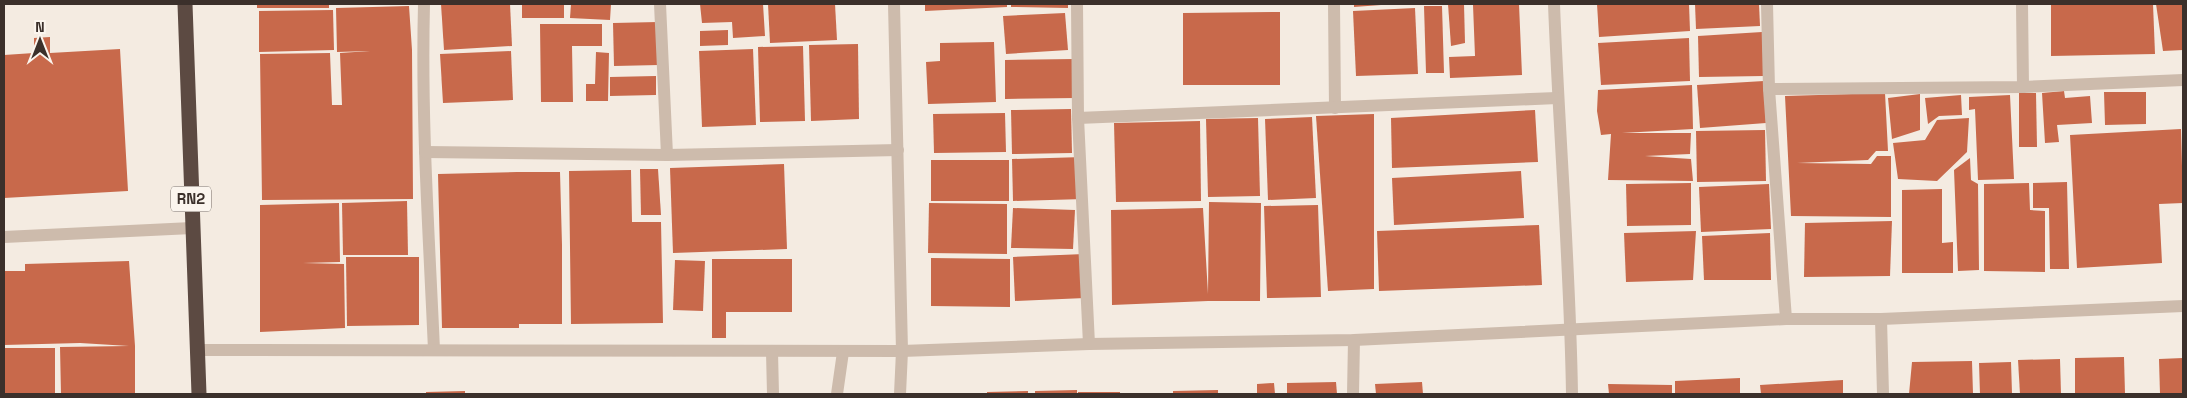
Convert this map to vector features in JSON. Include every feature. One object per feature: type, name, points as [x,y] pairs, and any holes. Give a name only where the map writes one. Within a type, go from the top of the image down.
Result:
[{"type":"highway","name":"RN2","points":[[185,4],[199,394]]},
{"type":"street","points":[[424,4],[423,45],[426,152],[434,350]]},
{"type":"street","points":[[660,4],[667,155]]},
{"type":"street","points":[[894,4],[902,351],[900,394]]},
{"type":"street","points":[[1077,4],[1078,118],[1089,344]]},
{"type":"street","points":[[1334,4],[1335,108]]},
{"type":"street","points":[[1554,4],[1571,331],[1572,394]]},
{"type":"street","points":[[1767,4],[1769,89],[1786,319]]},
{"type":"street","points":[[2022,4],[2023,87]]},
{"type":"street","points":[[1769,89],[2023,87],[2183,80]]},
{"type":"street","points":[[1078,118],[1558,98]]},
{"type":"street","points":[[426,152],[667,155],[898,150]]},
{"type":"street","points":[[4,238],[192,228]]},
{"type":"street","points":[[198,350],[902,351],[1089,344],[1354,340],[1571,331],[1786,319],[1881,319],[2183,306]]},
{"type":"street","points":[[1881,319],[1883,394]]},
{"type":"street","points":[[1353,394],[1354,340]]},
{"type":"street","points":[[772,352],[773,394]]},
{"type":"street","points":[[837,394],[843,352]]},
{"type":"building","points":[[257,4],[329,4],[329,8],[257,8]]},
{"type":"building","points":[[441,4],[510,4],[512,46],[444,50]]},
{"type":"building","points":[[522,4],[564,4],[564,18],[522,18]]},
{"type":"building","points":[[571,4],[611,4],[610,20],[570,18]]},
{"type":"building","points":[[700,4],[763,4],[765,36],[733,38],[732,22],[702,23]]},
{"type":"building","points":[[768,4],[835,4],[837,40],[770,43]]},
{"type":"building","points":[[925,4],[1007,4],[1007,7],[925,11]]},
{"type":"building","points":[[1011,4],[1068,4],[1068,8],[1011,7]]},
{"type":"building","points":[[1354,4],[1381,4],[1381,5],[1354,7]]},
{"type":"building","points":[[1448,4],[1464,4],[1465,43],[1451,46]]},
{"type":"building","points":[[1519,4],[1522,75],[1450,78],[1449,57],[1475,56],[1473,5]]},
{"type":"building","points":[[1597,4],[1689,4],[1690,31],[1599,37]]},
{"type":"building","points":[[1695,4],[1759,4],[1760,26],[1696,29]]},
{"type":"building","points":[[2051,4],[2153,4],[2155,54],[2051,56]]},
{"type":"building","points":[[2156,4],[2183,4],[2183,50],[2163,51]]},
{"type":"building","points":[[409,6],[412,50],[413,199],[262,200],[260,54],[330,53],[332,105],[342,105],[340,53],[370,51],[337,52],[336,8]]},
{"type":"building","points":[[1424,6],[1442,6],[1444,73],[1426,73]]},
{"type":"building","points":[[1415,8],[1418,74],[1356,76],[1353,11]]},
{"type":"building","points":[[333,10],[334,50],[259,52],[259,11]]},
{"type":"building","points":[[1280,12],[1280,85],[1183,85],[1183,13]]},
{"type":"building","points":[[1065,13],[1068,50],[1006,54],[1003,16]]},
{"type":"building","points":[[658,22],[659,65],[614,66],[613,23]]},
{"type":"building","points":[[540,24],[602,24],[602,46],[572,46],[573,102],[541,102]]},
{"type":"building","points":[[728,30],[728,45],[700,46],[700,31]]},
{"type":"building","points":[[1762,32],[1764,76],[1699,77],[1698,36]]},
{"type":"building","points":[[50,37],[50,53],[120,49],[128,191],[4,198],[4,55],[34,53],[34,38]]},
{"type":"building","points":[[1689,38],[1690,81],[1601,85],[1598,43]]},
{"type":"building","points":[[994,42],[996,102],[928,104],[926,62],[940,61],[940,43]]},
{"type":"building","points":[[858,44],[859,119],[811,121],[809,45]]},
{"type":"building","points":[[803,46],[805,121],[760,122],[758,47]]},
{"type":"building","points":[[753,49],[756,125],[702,127],[699,51]]},
{"type":"building","points":[[511,51],[513,100],[443,103],[440,54]]},
{"type":"building","points":[[596,52],[609,53],[608,101],[586,101],[586,84],[595,84]]},
{"type":"building","points":[[1075,59],[1076,98],[1005,99],[1005,60]]},
{"type":"building","points":[[656,76],[656,95],[610,96],[610,77]]},
{"type":"building","points":[[1764,81],[1766,123],[1700,128],[1697,85]]},
{"type":"building","points":[[1692,85],[1693,129],[1622,133],[1691,133],[1690,154],[1645,156],[1691,159],[1693,181],[1608,180],[1611,134],[1601,135],[1597,111],[1598,90]]},
{"type":"building","points":[[2064,91],[2065,98],[2090,96],[2092,123],[2057,125],[2059,142],[2045,143],[2042,93]]},
{"type":"building","points":[[2104,92],[2146,92],[2146,124],[2105,125]]},
{"type":"building","points":[[1885,93],[1888,151],[1876,151],[1868,160],[1797,163],[1871,164],[1877,156],[1891,156],[1891,217],[1791,216],[1785,96]]},
{"type":"building","points":[[2019,93],[2036,93],[2037,147],[2019,147]]},
{"type":"building","points":[[1920,94],[1920,130],[1892,139],[1888,98]]},
{"type":"building","points":[[1961,95],[1962,115],[1939,116],[1928,124],[1925,98]]},
{"type":"building","points":[[2010,95],[2014,179],[1978,180],[1975,109],[1969,110],[1969,97]]},
{"type":"building","points":[[1071,109],[1072,153],[1012,154],[1011,110]]},
{"type":"building","points":[[1535,110],[1538,162],[1392,168],[1391,118]]},
{"type":"building","points":[[1005,113],[1006,152],[934,153],[933,114]]},
{"type":"building","points":[[1374,114],[1374,289],[1328,291],[1316,116]]},
{"type":"building","points":[[1312,117],[1316,198],[1268,200],[1265,119]]},
{"type":"building","points":[[1258,118],[1260,196],[1208,197],[1206,119]]},
{"type":"building","points":[[1969,118],[1967,152],[1937,181],[1898,179],[1893,143],[1925,140],[1937,120]]},
{"type":"building","points":[[1200,121],[1201,201],[1116,202],[1114,123]]},
{"type":"building","points":[[2181,129],[2183,203],[2159,204],[2162,263],[2077,268],[2070,135]]},
{"type":"building","points":[[1765,130],[1766,181],[1697,182],[1696,131]]},
{"type":"building","points":[[1083,157],[1084,199],[1013,201],[1012,159]]},
{"type":"building","points":[[1970,158],[1971,180],[1978,184],[1979,270],[1958,271],[1954,170]]},
{"type":"building","points":[[931,160],[1009,160],[1009,201],[931,201]]},
{"type":"building","points":[[784,164],[787,249],[673,253],[670,168]]},
{"type":"building","points":[[640,169],[658,169],[661,215],[641,215]]},
{"type":"building","points":[[631,170],[632,222],[661,222],[663,323],[571,324],[569,171]]},
{"type":"building","points":[[1521,171],[1524,218],[1394,225],[1392,178]]},
{"type":"building","points":[[560,172],[562,324],[519,324],[519,328],[442,328],[438,174]]},
{"type":"building","points":[[2067,182],[2069,269],[2050,269],[2049,208],[2033,208],[2033,183]]},
{"type":"building","points":[[1691,183],[1691,225],[1627,226],[1626,184]]},
{"type":"building","points":[[2029,183],[2030,210],[2045,211],[2045,272],[1984,271],[1984,184]]},
{"type":"building","points":[[1769,184],[1771,229],[1701,232],[1699,187]]},
{"type":"building","points":[[1942,189],[1942,243],[1953,242],[1953,273],[1902,273],[1902,190]]},
{"type":"building","points":[[407,201],[408,255],[343,255],[342,203]]},
{"type":"building","points":[[1209,202],[1261,203],[1260,301],[1112,305],[1111,210],[1203,208],[1208,294]]},
{"type":"building","points":[[339,203],[340,262],[303,263],[344,264],[345,328],[260,332],[260,205]]},
{"type":"building","points":[[929,203],[1007,204],[1007,254],[928,253]]},
{"type":"building","points":[[1318,205],[1321,297],[1267,298],[1264,206]]},
{"type":"building","points":[[1013,208],[1075,210],[1073,249],[1011,248]]},
{"type":"building","points":[[1892,221],[1890,276],[1804,277],[1805,223]]},
{"type":"building","points":[[1539,225],[1542,285],[1379,291],[1377,231]]},
{"type":"building","points":[[1696,231],[1693,280],[1626,282],[1624,233]]},
{"type":"building","points":[[1770,233],[1771,280],[1704,280],[1702,236]]},
{"type":"building","points":[[1084,254],[1085,298],[1015,301],[1013,257]]},
{"type":"building","points":[[346,257],[419,257],[419,325],[347,326]]},
{"type":"building","points":[[931,258],[1010,259],[1010,307],[931,306]]},
{"type":"building","points":[[712,259],[792,259],[792,312],[726,312],[726,338],[712,338]]},
{"type":"building","points":[[675,260],[705,261],[703,311],[673,310]]},
{"type":"building","points":[[129,261],[135,346],[135,394],[61,394],[60,347],[129,346],[80,343],[4,345],[4,271],[25,271],[25,264]]},
{"type":"building","points":[[4,348],[55,348],[55,394],[4,394]]},
{"type":"building","points":[[2124,357],[2125,394],[2075,394],[2075,358]]},
{"type":"building","points":[[2183,358],[2183,394],[2160,394],[2159,359]]},
{"type":"building","points":[[2060,359],[2061,394],[2020,394],[2018,360]]},
{"type":"building","points":[[1972,361],[1973,394],[1909,394],[1912,362]]},
{"type":"building","points":[[2011,362],[2012,394],[1980,394],[1979,363]]},
{"type":"building","points":[[1740,378],[1740,394],[1675,394],[1675,381]]},
{"type":"building","points":[[1843,380],[1843,394],[1761,394],[1760,385]]},
{"type":"building","points":[[1336,382],[1337,394],[1287,394],[1287,383]]},
{"type":"building","points":[[1422,382],[1423,394],[1376,394],[1375,384]]},
{"type":"building","points":[[1274,383],[1275,394],[1257,394],[1257,384]]},
{"type":"building","points":[[1608,384],[1672,385],[1672,394],[1609,394]]},
{"type":"building","points":[[1077,390],[1077,394],[1035,394],[1035,391]]},
{"type":"building","points":[[1218,390],[1218,394],[1173,394],[1173,391]]},
{"type":"building","points":[[465,391],[465,394],[426,394],[426,392]]},
{"type":"building","points":[[1028,391],[1028,394],[987,394],[987,392]]},
{"type":"building","points":[[1078,392],[1120,392],[1120,394],[1078,394]]}]
